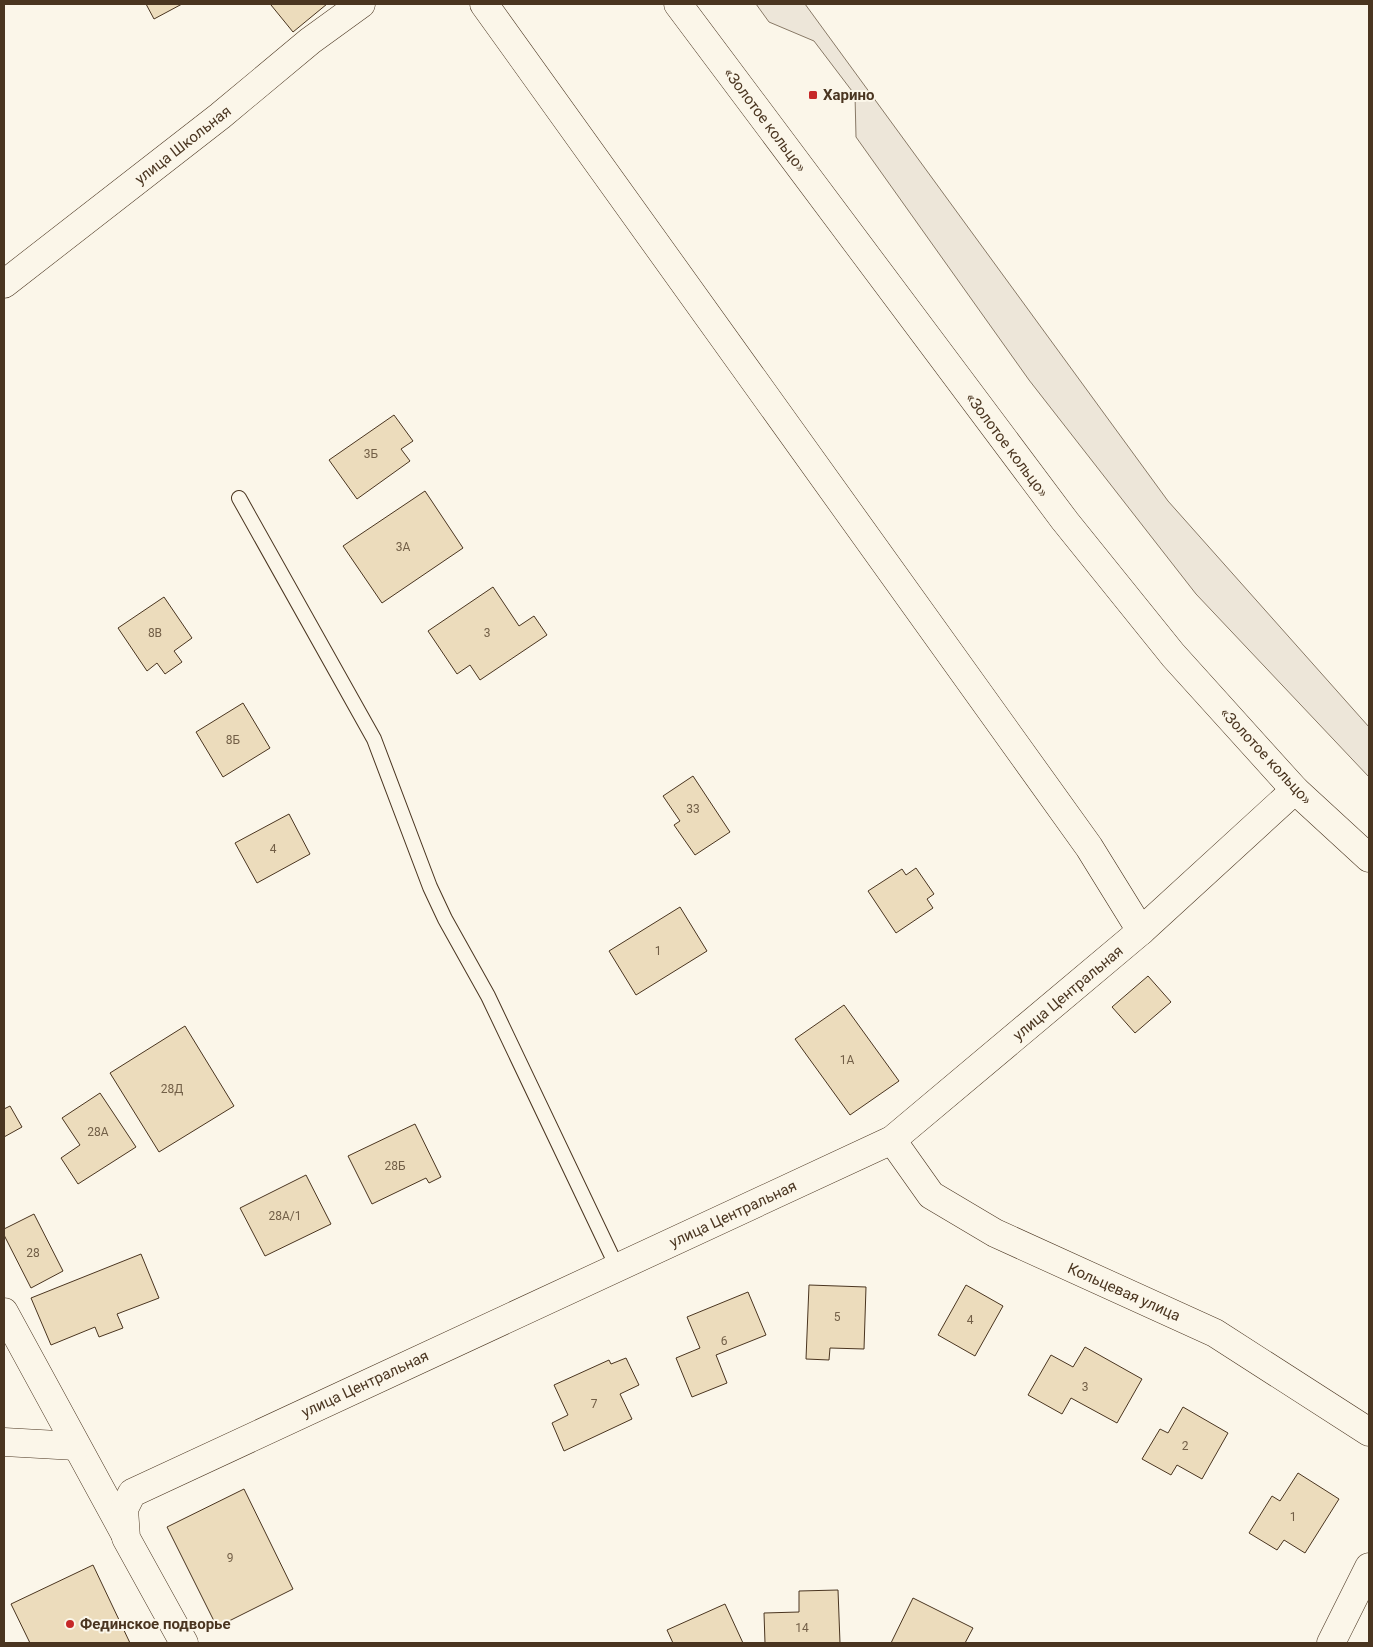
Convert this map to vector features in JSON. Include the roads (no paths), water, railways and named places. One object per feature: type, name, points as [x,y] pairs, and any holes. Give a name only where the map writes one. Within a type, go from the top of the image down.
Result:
[{"type":"main road","name":"улица Школьная","points":[[4,284],[220,116],[310,41],[361,4]]},
{"type":"main road","points":[[484,4],[1089,847],[1142,931]]},
{"type":"main road","name":"«Золотое кольцо»","points":[[678,4],[1064,521],[1173,655],[1295,790],[1369,858]]},
{"type":"main road","name":"улица Центральная","points":[[126,1538],[124,1509],[132,1493],[892,1140],[1142,931],[1295,790]]},
{"type":"main road","name":"Кольцевая улица","points":[[892,1140],[931,1195],[995,1233],[1215,1333],[1369,1432]]},
{"type":"main road","points":[[4,1312],[184,1643]]},
{"type":"main road","points":[[4,1442],[76,1446]]},
{"type":"main road","points":[[1331,1643],[1369,1568]]},
{"type":"lane","points":[[239,498],[374,740],[430,887],[445,919],[488,996],[618,1267]]},
{"type":"place","name":"Харино","points":[[813,95]]},
{"type":"place","name":"Фединское подворье","points":[[70,1624]]}]
